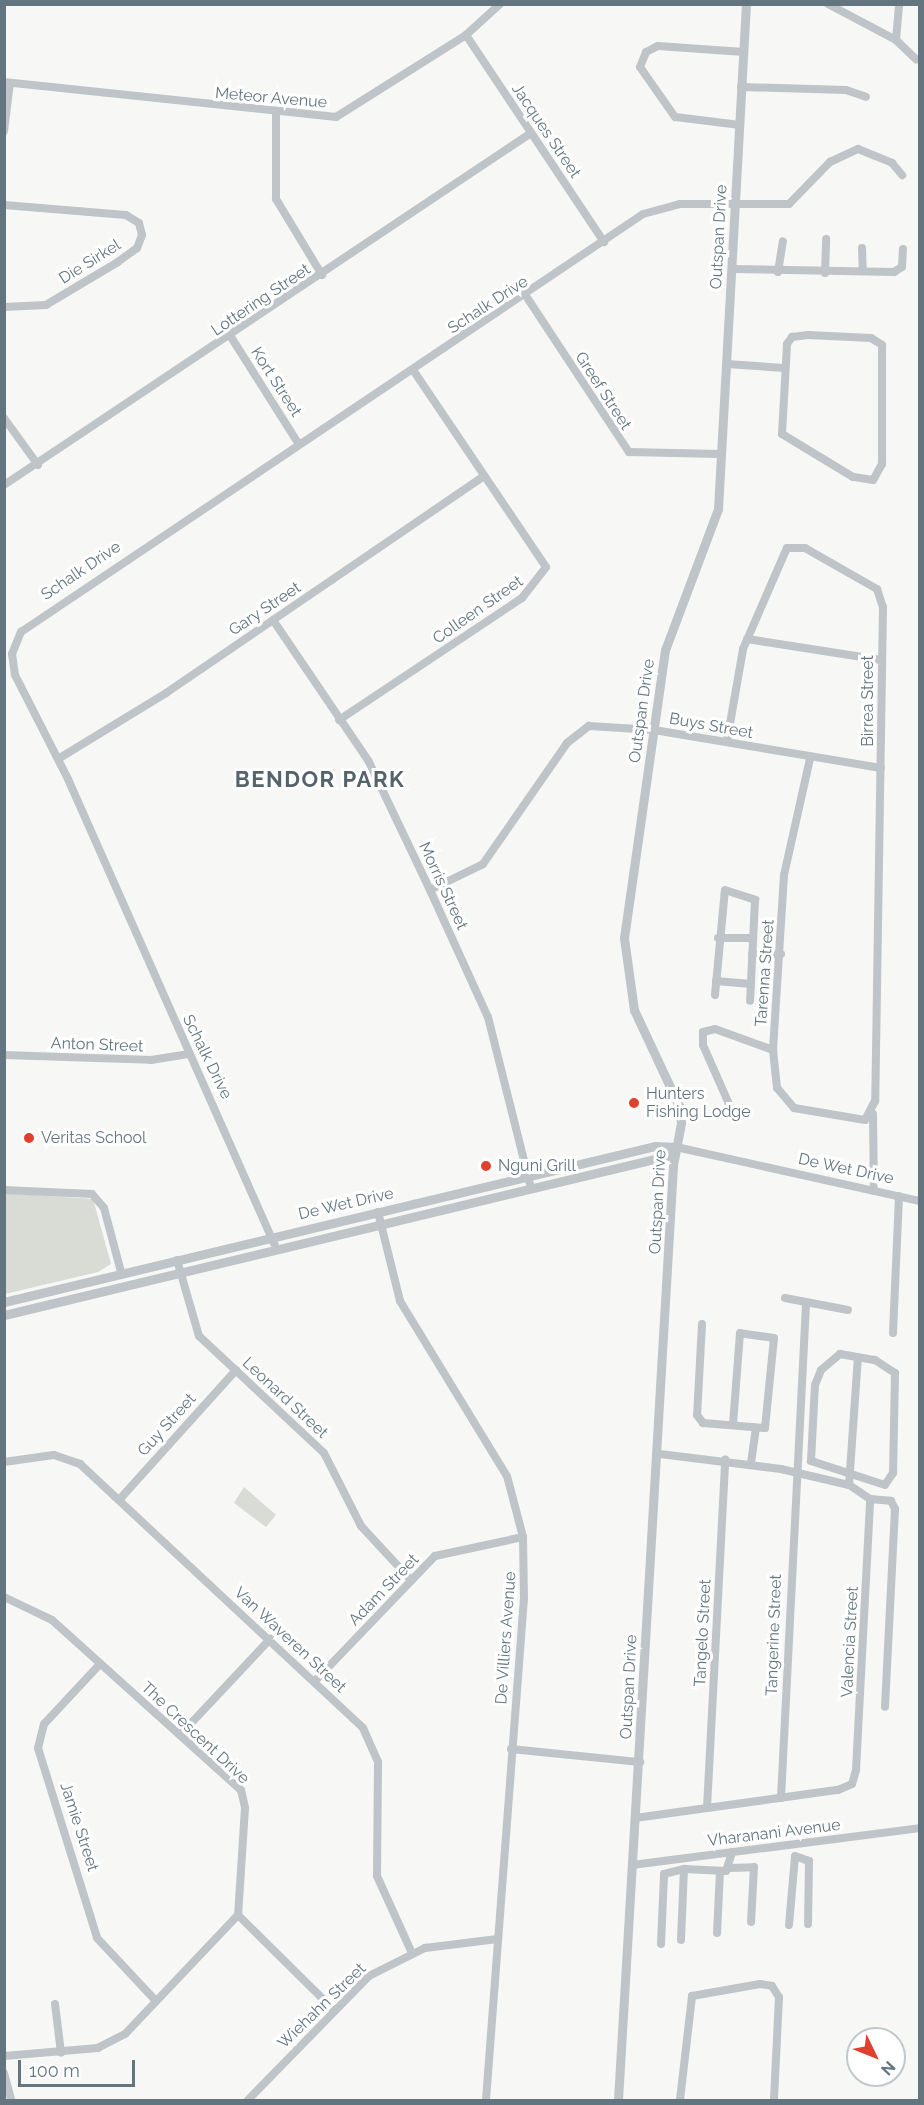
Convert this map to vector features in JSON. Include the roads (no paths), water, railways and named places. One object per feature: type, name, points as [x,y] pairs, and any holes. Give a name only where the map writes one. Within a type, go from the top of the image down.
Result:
[{"type":"street","name":"Meteor Avenue","points":[[7,82],[276,114],[346,113],[466,35],[500,4]]},
{"type":"street","name":"Outspan Drive","points":[[618,2100],[660,1454],[679,1106],[634,1010],[624,953],[667,642],[718,509],[747,4]]},
{"type":"street","points":[[828,4],[848,8],[869,30],[896,40],[916,59]]},
{"type":"street","points":[[896,40],[899,4]]},
{"type":"street","name":"Jacques Street","points":[[466,35],[604,242]]},
{"type":"street","points":[[740,125],[675,117],[640,67],[646,52],[658,46],[744,52]]},
{"type":"street","points":[[4,131],[7,82]]},
{"type":"street","points":[[741,87],[846,90],[866,97]]},
{"type":"street","points":[[276,114],[276,199],[322,275]]},
{"type":"street","name":"Lottering Street","points":[[4,485],[38,465],[231,337],[531,133]]},
{"type":"street","name":"Schalk Drive","points":[[276,1248],[187,1054],[58,759],[11,663],[21,632],[298,443],[526,296],[658,207],[752,208],[793,203],[830,162],[858,150],[892,163],[902,175]]},
{"type":"street","name":"Die Sirkel","points":[[4,205],[126,215],[139,223],[142,235],[136,248],[118,262],[46,305],[4,307]]},
{"type":"street","points":[[825,273],[826,240]]},
{"type":"street","points":[[778,272],[783,242]]},
{"type":"street","points":[[862,248],[863,271]]},
{"type":"street","points":[[732,269],[825,273],[898,271],[903,249]]},
{"type":"street","name":"Greef Street","points":[[526,296],[622,446],[643,455],[720,454]]},
{"type":"street","name":"Kort Street","points":[[231,337],[298,443]]},
{"type":"street","points":[[792,337],[880,342],[882,464],[877,477],[853,477],[782,434],[784,368],[792,337]]},
{"type":"street","points":[[727,364],[784,368]]},
{"type":"street","name":"Colleen Street","points":[[339,720],[522,598],[541,580],[545,562],[483,477],[413,370]]},
{"type":"street","points":[[4,418],[38,465]]},
{"type":"street","name":"Gary Street","points":[[58,759],[273,620],[483,477]]},
{"type":"street","name":"Birrea Street","points":[[727,741],[747,639],[784,552],[797,545],[877,589],[883,607],[871,1116],[874,1191]]},
{"type":"street","name":"Morris Street","points":[[273,620],[369,762],[488,1017],[531,1188]]},
{"type":"street","points":[[747,639],[881,660]]},
{"type":"street","name":"Buys Street","points":[[430,890],[470,873],[495,852],[579,731],[597,724],[727,741],[810,759],[881,768]]},
{"type":"street","name":"Tarenna Street","points":[[810,759],[785,867],[773,1050],[777,1088],[789,1106],[871,1116]]},
{"type":"street","points":[[715,995],[718,938],[725,890],[753,896],[750,1001]]},
{"type":"street","points":[[718,938],[753,939]]},
{"type":"street","points":[[752,954],[781,954]]},
{"type":"street","points":[[716,981],[751,984]]},
{"type":"street","points":[[733,1113],[703,1045],[703,1032],[715,1029],[773,1050]]},
{"type":"street","name":"Anton Street","points":[[4,1054],[151,1060],[187,1054]]},
{"type":"street","name":"De Wet Drive","points":[[4,1302],[121,1272],[655,1146],[675,1151],[695,1152],[920,1201]]},
{"type":"street","name":"De Wet Drive","points":[[4,1315],[276,1248],[381,1225],[675,1151]]},
{"type":"street","points":[[4,1190],[92,1194],[104,1208],[121,1272]]},
{"type":"street","points":[[893,1333],[899,1196]]},
{"type":"street","name":"De Villiers Avenue","points":[[378,1212],[400,1301],[507,1476],[523,1537],[524,1598],[486,2100]]},
{"type":"street","name":"Leonard Street","points":[[177,1260],[199,1336],[324,1453],[361,1526],[411,1580]]},
{"type":"street","points":[[785,1298],[848,1310]]},
{"type":"street","name":"Tangerine Street","points":[[781,1798],[795,1473],[806,1303]]},
{"type":"street","points":[[702,1324],[697,1416],[702,1423],[765,1428],[772,1396],[775,1344],[769,1336],[739,1335],[734,1424]]},
{"type":"street","points":[[835,1355],[858,1358],[895,1373],[893,1466],[885,1485],[852,1472],[823,1469],[811,1461],[813,1394],[821,1370],[835,1355]]},
{"type":"street","points":[[849,1485],[852,1472],[858,1358]]},
{"type":"street","name":"Guy Street","points":[[119,1500],[236,1370]]},
{"type":"street","points":[[751,1463],[756,1429]]},
{"type":"street","points":[[660,1454],[751,1463],[849,1485],[870,1499],[891,1501],[895,1509],[885,1707]]},
{"type":"street","name":"Van Waveren Street","points":[[4,1462],[65,1456],[119,1500],[315,1681],[375,1747],[377,1876],[412,1953]]},
{"type":"street","name":"Tangelo Street","points":[[707,1808],[725,1459]]},
{"type":"street","name":"Valencia Street","points":[[635,1818],[844,1789],[855,1777],[870,1499]]},
{"type":"street","name":"Adam Street","points":[[315,1681],[411,1580],[445,1551],[523,1537]]},
{"type":"street","name":"The Crescent Drive","points":[[4,1597],[47,1617],[180,1735],[244,1797],[238,1915]]},
{"type":"street","points":[[180,1735],[270,1639]]},
{"type":"street","name":"Jamie Street","points":[[100,1664],[44,1724],[38,1748],[97,1938],[155,2000]]},
{"type":"street","points":[[511,1749],[640,1762]]},
{"type":"street","name":"Vharanani Avenue","points":[[632,1865],[920,1828]]},
{"type":"street","points":[[802,1844],[803,1856]]},
{"type":"street","points":[[729,1868],[732,1852]]},
{"type":"street","points":[[803,1856],[809,1860],[808,1924]]},
{"type":"street","points":[[789,1925],[791,1863],[803,1856]]},
{"type":"street","points":[[661,1944],[664,1874],[684,1869],[720,1871],[729,1868],[754,1868],[752,1922]]},
{"type":"street","points":[[681,1940],[684,1869]]},
{"type":"street","points":[[717,1933],[720,1871]]},
{"type":"street","points":[[4,2056],[61,2052],[111,2044],[238,1915],[334,2011]]},
{"type":"street","name":"Wiehahn Street","points":[[248,2100],[369,1976],[412,1953],[450,1943],[498,1939]]},
{"type":"street","points":[[680,2100],[686,2018],[695,1993],[760,1984],[776,1988],[774,2100]]},
{"type":"street","points":[[55,2004],[61,2052]]},
{"type":"street","points":[[4,2073],[11,2100]]},
{"type":"place","name":"Hunters Fishing Lodge","points":[[634,1103]]},
{"type":"place","name":"Veritas School","points":[[29,1138]]},
{"type":"place","name":"Nguni Grill","points":[[486,1166]]},
{"type":"district","name":"BENDOR PARK","points":[[320,780]]}]
